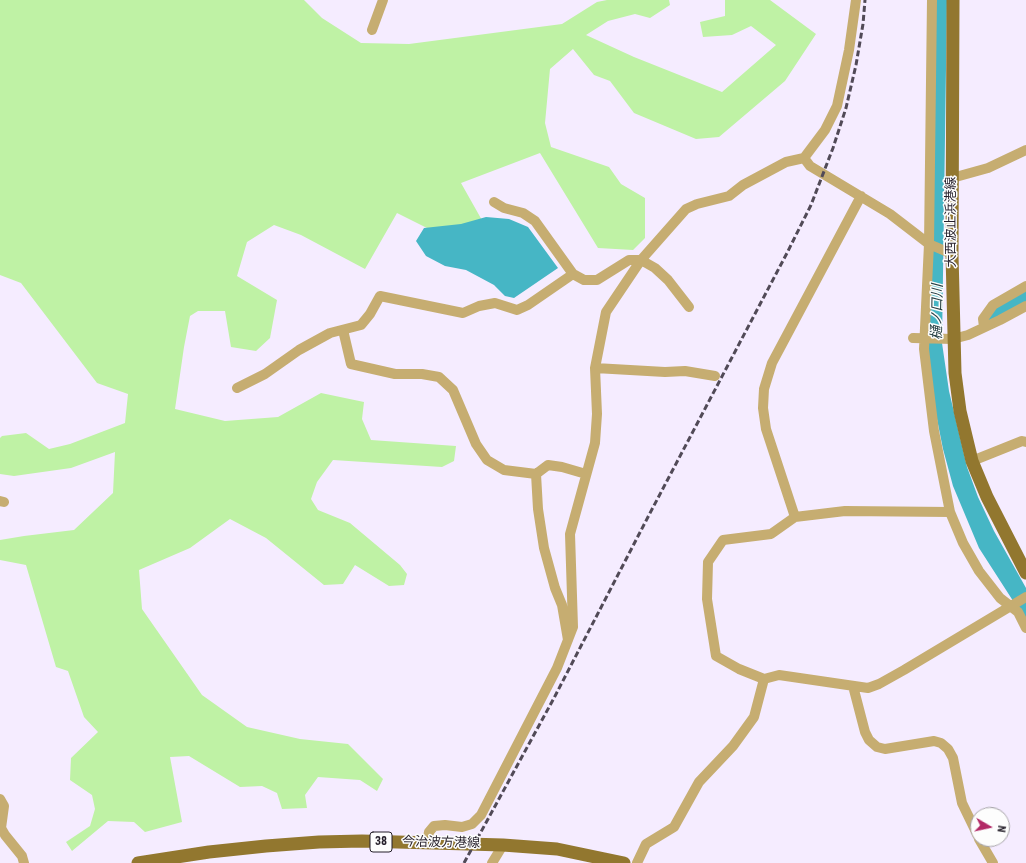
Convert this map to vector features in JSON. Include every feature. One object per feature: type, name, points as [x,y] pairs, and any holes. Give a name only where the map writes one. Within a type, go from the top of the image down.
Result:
[{"type":"main road","name":"大西波止浜港線","points":[[953,0],[949,338],[960,411],[972,462],[986,497],[1026,573]]},
{"type":"main road","name":"今治波方港線","points":[[138,863],[209,852],[266,846],[355,842],[503,845],[557,849],[624,863]]},
{"type":"street","points":[[372,30],[383,0]]},
{"type":"street","points":[[427,843],[429,832],[434,826],[445,825],[462,827],[472,824],[481,815],[557,668],[573,627],[570,534],[595,443],[597,414],[596,368],[606,312],[641,260],[686,209],[697,204],[729,196],[743,185],[786,162],[804,158],[825,130],[837,106],[849,50],[856,0]]},
{"type":"street","points":[[932,0],[931,245],[927,338],[924,349],[934,431],[950,512],[963,543],[979,571],[1000,598],[1013,604],[1026,628]]},
{"type":"street","points":[[952,178],[988,168],[1026,150]]},
{"type":"street","points":[[804,158],[810,166],[890,214],[931,245],[949,253]]},
{"type":"street","points":[[795,517],[766,429],[763,408],[764,388],[772,363],[861,196]]},
{"type":"street","points":[[494,202],[504,208],[523,213],[535,221],[573,274],[584,280],[597,280],[629,260],[641,260],[655,268],[668,280],[689,307]]},
{"type":"street","points":[[237,388],[266,374],[299,350],[330,333],[361,325],[370,314],[380,296],[463,313],[479,306],[495,303],[517,310],[528,305],[573,274]]},
{"type":"street","points":[[984,327],[983,319],[993,304],[1026,286]]},
{"type":"street","points":[[913,338],[949,338],[968,335],[1026,306]]},
{"type":"street","points":[[343,330],[351,364],[395,374],[422,374],[439,378],[453,390],[476,444],[487,460],[504,470],[536,474],[548,465],[562,467],[586,474]]},
{"type":"street","points":[[596,368],[665,372],[685,371],[715,376]]},
{"type":"street","points":[[972,462],[1022,441],[1026,442]]},
{"type":"street","points":[[536,474],[538,509],[544,548],[555,588],[562,605],[568,640]]},
{"type":"street","points":[[950,512],[845,511],[795,517],[771,534],[723,540],[708,562],[707,598],[716,656],[739,669],[764,679],[779,675],[868,688],[879,684],[1013,604],[1026,598]]},
{"type":"street","points":[[637,863],[646,844],[674,827],[699,782],[733,746],[751,721],[754,716],[764,679]]},
{"type":"street","points":[[853,686],[865,732],[869,740],[877,747],[885,749],[934,741],[941,742],[948,749],[953,758],[962,803],[970,820]]},
{"type":"street","points":[[0,799],[4,806],[1,828],[22,856],[24,863]]},
{"type":"street","points":[[492,863],[503,845]]},
{"type":"street","points":[[984,847],[993,863]]},
{"type":"green space","points":[[0,0],[304,0],[322,18],[361,43],[409,44],[562,24],[597,2],[607,0],[669,0],[670,5],[650,18],[635,14],[608,21],[586,35],[634,57],[722,92],[776,45],[751,26],[732,35],[703,37],[700,22],[725,16],[725,0],[770,0],[816,34],[785,81],[719,137],[696,139],[634,113],[610,81],[594,75],[573,49],[550,69],[545,123],[551,147],[609,167],[621,184],[645,198],[645,238],[633,250],[598,248],[540,153],[461,183],[483,222],[433,231],[397,213],[365,269],[301,235],[274,225],[247,242],[237,276],[277,300],[270,338],[256,351],[231,347],[225,311],[198,311],[190,316],[175,409],[225,421],[278,417],[321,393],[364,402],[362,419],[371,440],[456,446],[454,461],[442,467],[333,460],[317,482],[311,499],[318,510],[350,523],[400,565],[407,574],[404,585],[389,586],[355,565],[343,584],[324,585],[266,538],[230,519],[190,548],[139,570],[142,609],[202,695],[247,727],[300,739],[348,744],[383,779],[377,791],[360,780],[318,777],[305,795],[307,808],[282,809],[277,793],[262,786],[240,787],[189,756],[170,757],[182,822],[145,832],[134,822],[108,821],[72,851],[66,842],[90,826],[95,809],[92,795],[70,780],[71,758],[98,732],[84,717],[68,671],[56,667],[26,565],[0,560],[0,540],[74,530],[113,493],[115,452],[71,468],[14,476],[0,474],[0,438],[2,436],[26,433],[49,449],[70,444],[125,423],[128,394],[97,383],[21,283],[0,275]]},
{"type":"water","name":"樋ノ口川","points":[[936,0],[947,0],[942,343],[949,391],[967,467],[978,497],[994,531],[1026,588],[1026,621],[979,548],[953,486],[943,449],[931,389],[929,342]]},
{"type":"water","points":[[486,217],[509,219],[528,227],[558,268],[514,298],[505,296],[494,285],[466,270],[445,266],[426,256],[416,241],[424,228],[461,224]]},
{"type":"waterway","points":[[993,314],[1026,294]]},
{"type":"railway","points":[[464,863],[554,698],[811,205],[833,148],[846,108],[856,65],[863,24],[865,0]]}]
